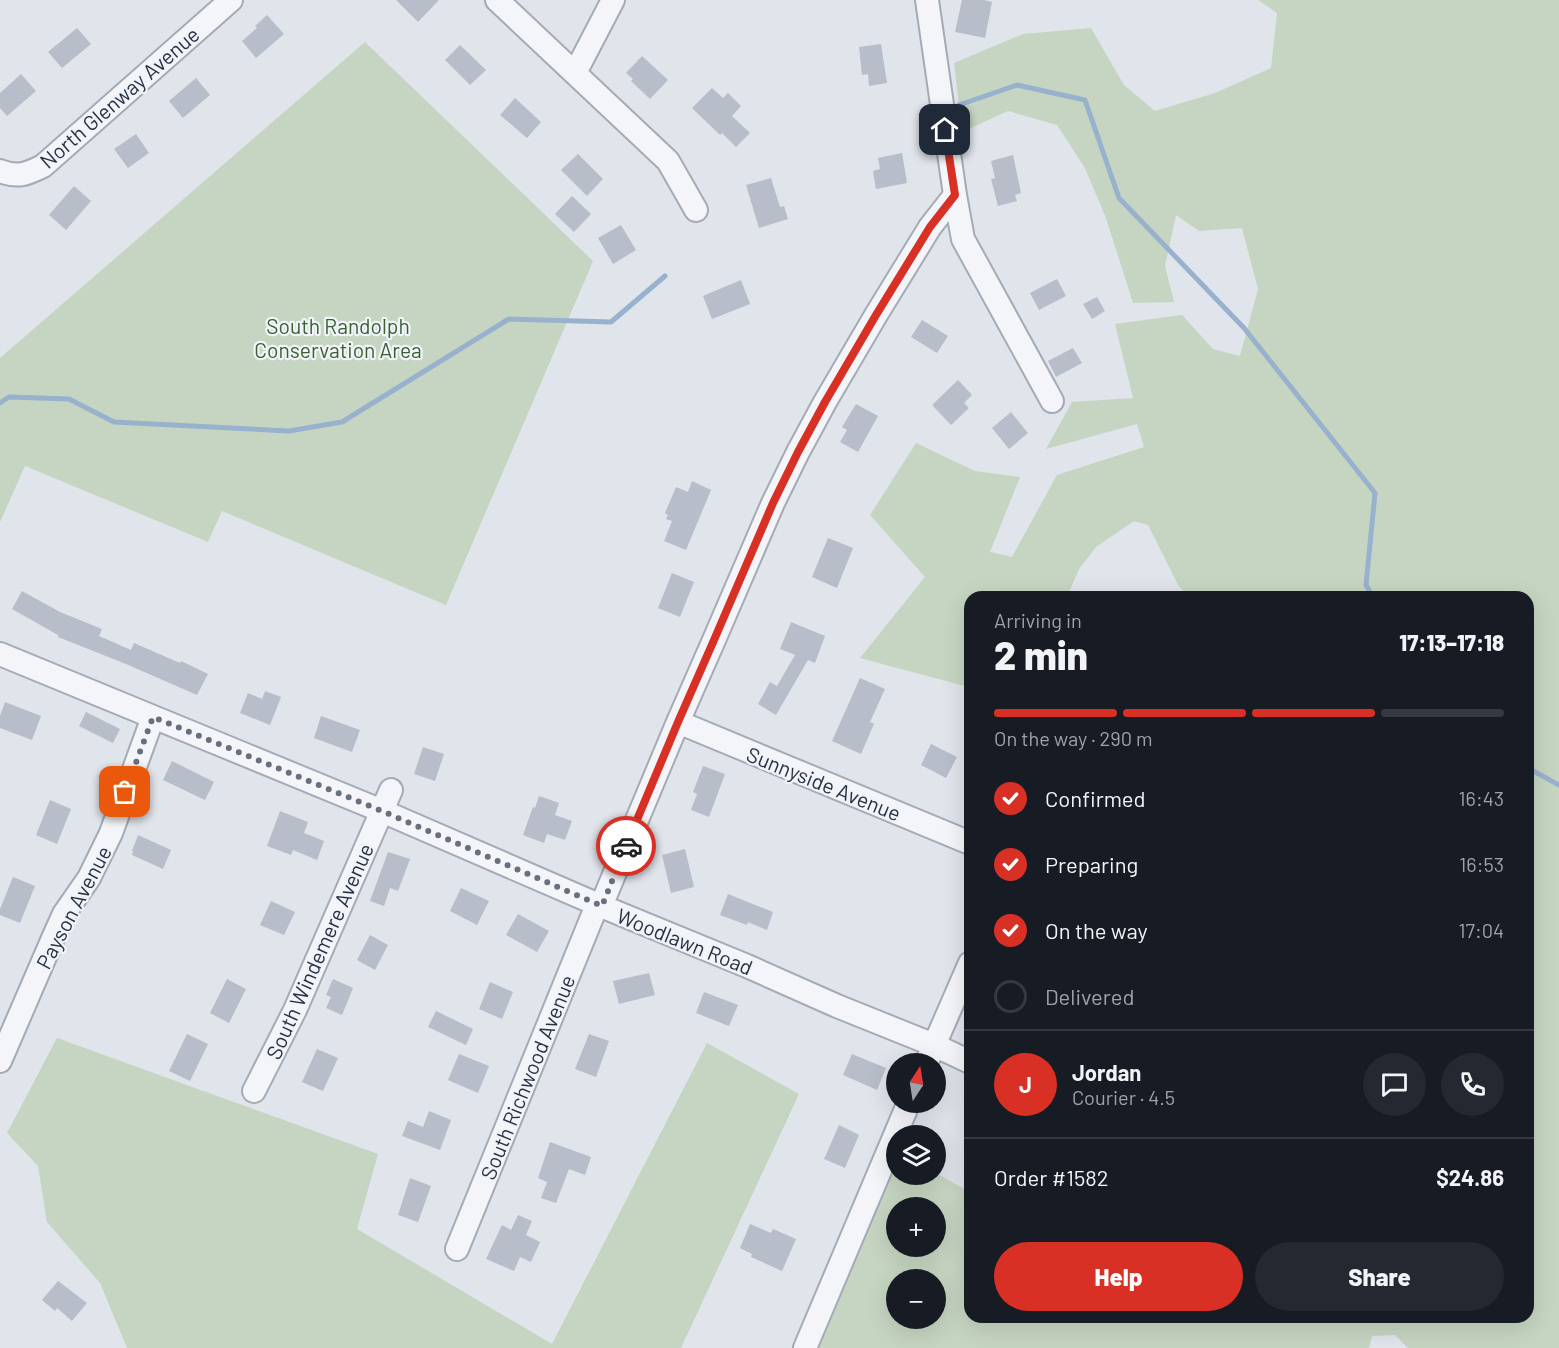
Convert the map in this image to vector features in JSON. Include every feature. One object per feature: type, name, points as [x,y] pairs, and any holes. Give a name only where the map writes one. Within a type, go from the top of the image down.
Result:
[{"type":"street","name":"North Glenway Avenue","points":[[0,171],[11,176],[28,174],[43,166],[231,0]]},
{"type":"street","points":[[497,0],[668,161],[696,210]]},
{"type":"street","points":[[575,73],[613,0]]},
{"type":"street","points":[[927,0],[963,239],[1052,401]]},
{"type":"street","name":"South Richwood Avenue","points":[[457,1249],[536,1052],[773,503],[825,402],[876,315],[930,227],[955,195]]},
{"type":"street","name":"Woodlawn Road","points":[[0,654],[382,811],[599,906],[747,966],[837,1006],[928,1053]]},
{"type":"street","name":"Payson Avenue","points":[[0,1061],[64,914],[89,879],[111,833],[153,717]]},
{"type":"street","name":"Sunnyside Avenue","points":[[678,722],[964,841]]},
{"type":"street","name":"South Windemere Avenue","points":[[254,1091],[295,1010],[392,790]]},
{"type":"street","points":[[930,1053],[964,977]]},
{"type":"street","name":"Woodlawn Road","points":[[946,1057],[964,1061]]},
{"type":"street","points":[[805,1348],[904,1113]]},
{"type":"green space","points":[[1258,0],[1559,0],[1559,1348],[1408,1348],[1395,1335],[1372,1336],[1369,1348],[805,1348],[886,1176],[886,1185],[946,1185],[946,1179],[964,1189],[964,1323],[1534,1323],[1534,591],[1183,591],[1148,525],[1134,521],[1096,547],[1079,569],[1070,591],[964,591],[964,686],[860,658],[925,577],[870,515],[916,443],[975,471],[1020,477],[990,552],[1012,557],[1057,475],[1144,447],[1137,424],[1046,449],[1072,402],[1133,398],[1115,324],[1182,315],[1213,349],[1240,356],[1258,289],[1242,228],[1199,231],[1176,215],[1165,266],[1174,302],[1133,303],[1106,218],[1085,168],[1057,125],[1008,111],[962,132],[954,63],[1023,34],[1091,28],[1124,85],[1155,111],[1215,93],[1271,68],[1277,13]]},
{"type":"green space","name":"South Randolph Conservation Area","points":[[365,42],[593,261],[446,605],[222,511],[208,542],[25,466],[0,522],[0,358]]},
{"type":"green space","points":[[57,1038],[378,1154],[357,1229],[552,1344],[707,1043],[799,1094],[681,1348],[127,1348],[100,1283],[47,1222],[38,1166],[7,1133]]},
{"type":"building","points":[[396,0],[439,0],[418,22]]},
{"type":"building","points":[[962,0],[992,2],[985,38],[955,32]]},
{"type":"building","points":[[267,15],[284,34],[256,58],[242,41],[257,28],[255,26]]},
{"type":"building","points":[[77,28],[91,44],[62,68],[48,52]]},
{"type":"building","points":[[881,44],[887,83],[869,86],[868,74],[862,75],[859,47]]},
{"type":"building","points":[[460,45],[486,70],[470,85],[445,60]]},
{"type":"building","points":[[642,56],[668,80],[650,99],[626,73]]},
{"type":"building","points":[[21,74],[36,91],[7,116],[0,108],[0,93]]},
{"type":"building","points":[[196,78],[210,95],[183,118],[169,101]]},
{"type":"building","points":[[712,88],[723,98],[728,93],[741,106],[732,116],[750,133],[736,147],[692,108]]},
{"type":"building","points":[[515,98],[541,122],[527,138],[500,115]]},
{"type":"building","points":[[136,134],[149,153],[128,168],[114,149]]},
{"type":"building","points":[[902,153],[907,183],[876,189],[873,171],[880,169],[878,158]]},
{"type":"building","points":[[578,154],[603,179],[587,196],[561,170]]},
{"type":"building","points":[[1013,155],[1021,193],[1015,195],[1017,201],[998,206],[991,179],[995,178],[991,161]]},
{"type":"building","points":[[771,178],[780,207],[784,206],[788,219],[759,228],[746,185]]},
{"type":"building","points":[[74,186],[91,201],[66,230],[49,215]]},
{"type":"building","points":[[572,196],[591,214],[574,232],[555,214]]},
{"type":"building","points":[[621,225],[636,250],[613,264],[598,238]]},
{"type":"building","points":[[1057,279],[1066,296],[1039,310],[1030,293]]},
{"type":"building","points":[[741,280],[750,304],[712,319],[703,296]]},
{"type":"building","points":[[1097,297],[1105,311],[1092,319],[1083,304]]},
{"type":"building","points":[[922,320],[948,336],[937,353],[911,337]]},
{"type":"building","points":[[1073,348],[1082,363],[1056,377],[1048,361]]},
{"type":"building","points":[[958,380],[972,395],[964,403],[969,408],[951,425],[932,405]]},
{"type":"building","points":[[856,404],[878,416],[858,452],[840,442],[847,430],[842,427]]},
{"type":"building","points":[[1011,412],[1028,433],[1009,449],[992,428]]},
{"type":"building","points":[[692,481],[711,490],[686,550],[664,541],[672,521],[666,519],[668,515],[665,513],[676,487],[688,492]]},
{"type":"building","points":[[828,538],[853,548],[837,588],[812,577]]},
{"type":"building","points":[[672,573],[694,582],[680,617],[658,608]]},
{"type":"building","points":[[22,591],[60,612],[102,629],[99,636],[131,650],[134,643],[208,674],[197,695],[58,637],[12,609]]},
{"type":"building","points":[[791,622],[825,636],[815,663],[808,660],[776,715],[758,704],[770,682],[777,686],[795,655],[780,649]]},
{"type":"building","points":[[860,678],[885,689],[870,722],[874,724],[861,754],[832,741]]},
{"type":"building","points":[[265,691],[281,697],[270,725],[240,713],[248,693],[262,699]]},
{"type":"building","points":[[5,702],[41,716],[32,740],[0,728],[0,716]]},
{"type":"building","points":[[86,712],[120,729],[113,743],[79,726]]},
{"type":"building","points":[[321,716],[360,730],[352,752],[314,738]]},
{"type":"building","points":[[931,744],[957,757],[946,778],[921,765]]},
{"type":"building","points":[[423,747],[444,754],[435,781],[414,774]]},
{"type":"building","points":[[172,761],[214,782],[205,800],[163,780]]},
{"type":"building","points":[[703,766],[725,774],[709,817],[691,810],[697,794],[693,792]]},
{"type":"building","points":[[539,796],[559,803],[555,815],[572,821],[565,840],[547,834],[544,843],[523,835]]},
{"type":"building","points":[[50,800],[71,809],[57,844],[36,835]]},
{"type":"building","points":[[280,811],[308,822],[304,833],[324,841],[317,860],[293,850],[291,855],[267,846]]},
{"type":"building","points":[[138,835],[171,850],[163,869],[132,855]]},
{"type":"building","points":[[685,849],[694,887],[671,893],[662,855]]},
{"type":"building","points":[[388,852],[410,859],[398,891],[390,888],[384,906],[370,901]]},
{"type":"building","points":[[13,877],[35,886],[20,923],[0,915],[0,909]]},
{"type":"building","points":[[461,888],[489,901],[477,925],[450,911]]},
{"type":"building","points":[[728,894],[773,912],[767,930],[748,922],[747,925],[720,915]]},
{"type":"building","points":[[271,901],[295,912],[284,935],[260,925]]},
{"type":"building","points":[[518,914],[549,931],[537,952],[506,935]]},
{"type":"building","points":[[370,935],[388,945],[375,970],[357,960]]},
{"type":"building","points":[[649,973],[655,995],[619,1004],[613,981]]},
{"type":"building","points":[[227,979],[246,989],[229,1023],[210,1013]]},
{"type":"building","points":[[333,979],[353,988],[342,1015],[326,1008],[331,997],[326,995]]},
{"type":"building","points":[[490,982],[513,992],[502,1019],[479,1009]]},
{"type":"building","points":[[704,992],[738,1005],[729,1026],[696,1013]]},
{"type":"building","points":[[436,1011],[473,1029],[466,1045],[428,1027]]},
{"type":"building","points":[[187,1034],[208,1044],[190,1081],[169,1071]]},
{"type":"building","points":[[589,1034],[609,1041],[596,1077],[575,1069]]},
{"type":"building","points":[[317,1049],[338,1058],[323,1091],[302,1082]]},
{"type":"building","points":[[459,1054],[489,1066],[478,1093],[448,1080]]},
{"type":"building","points":[[852,1054],[886,1068],[877,1090],[843,1075]]},
{"type":"building","points":[[429,1111],[451,1120],[440,1150],[402,1136],[408,1121],[423,1127]]},
{"type":"building","points":[[839,1125],[859,1135],[845,1168],[824,1159]]},
{"type":"building","points":[[550,1142],[591,1157],[585,1175],[569,1169],[556,1203],[541,1198],[547,1182],[538,1178]]},
{"type":"building","points":[[410,1178],[431,1186],[418,1222],[398,1215]]},
{"type":"building","points":[[518,1215],[532,1221],[526,1235],[540,1242],[531,1262],[520,1257],[514,1271],[486,1259],[502,1225],[511,1230]]},
{"type":"building","points":[[750,1224],[771,1233],[773,1229],[796,1239],[782,1271],[751,1257],[752,1254],[740,1248]]},
{"type":"building","points":[[58,1281],[87,1303],[72,1321],[57,1308],[55,1311],[42,1300]]},
{"type":"waterway","points":[[959,105],[1017,85],[1085,100],[1119,198],[1244,328],[1375,493],[1366,585],[1370,591]]},
{"type":"waterway","points":[[0,403],[9,397],[69,399],[114,422],[289,431],[342,422],[509,319],[611,322],[665,276]]},
{"type":"waterway","points":[[1534,771],[1559,785]]},
{"type":"way so far","points":[[125,792],[153,717],[382,811],[602,906],[626,846]]},
{"type":"route","points":[[626,846],[773,503],[798,452],[876,315],[930,227],[955,195],[945,130]]}]
